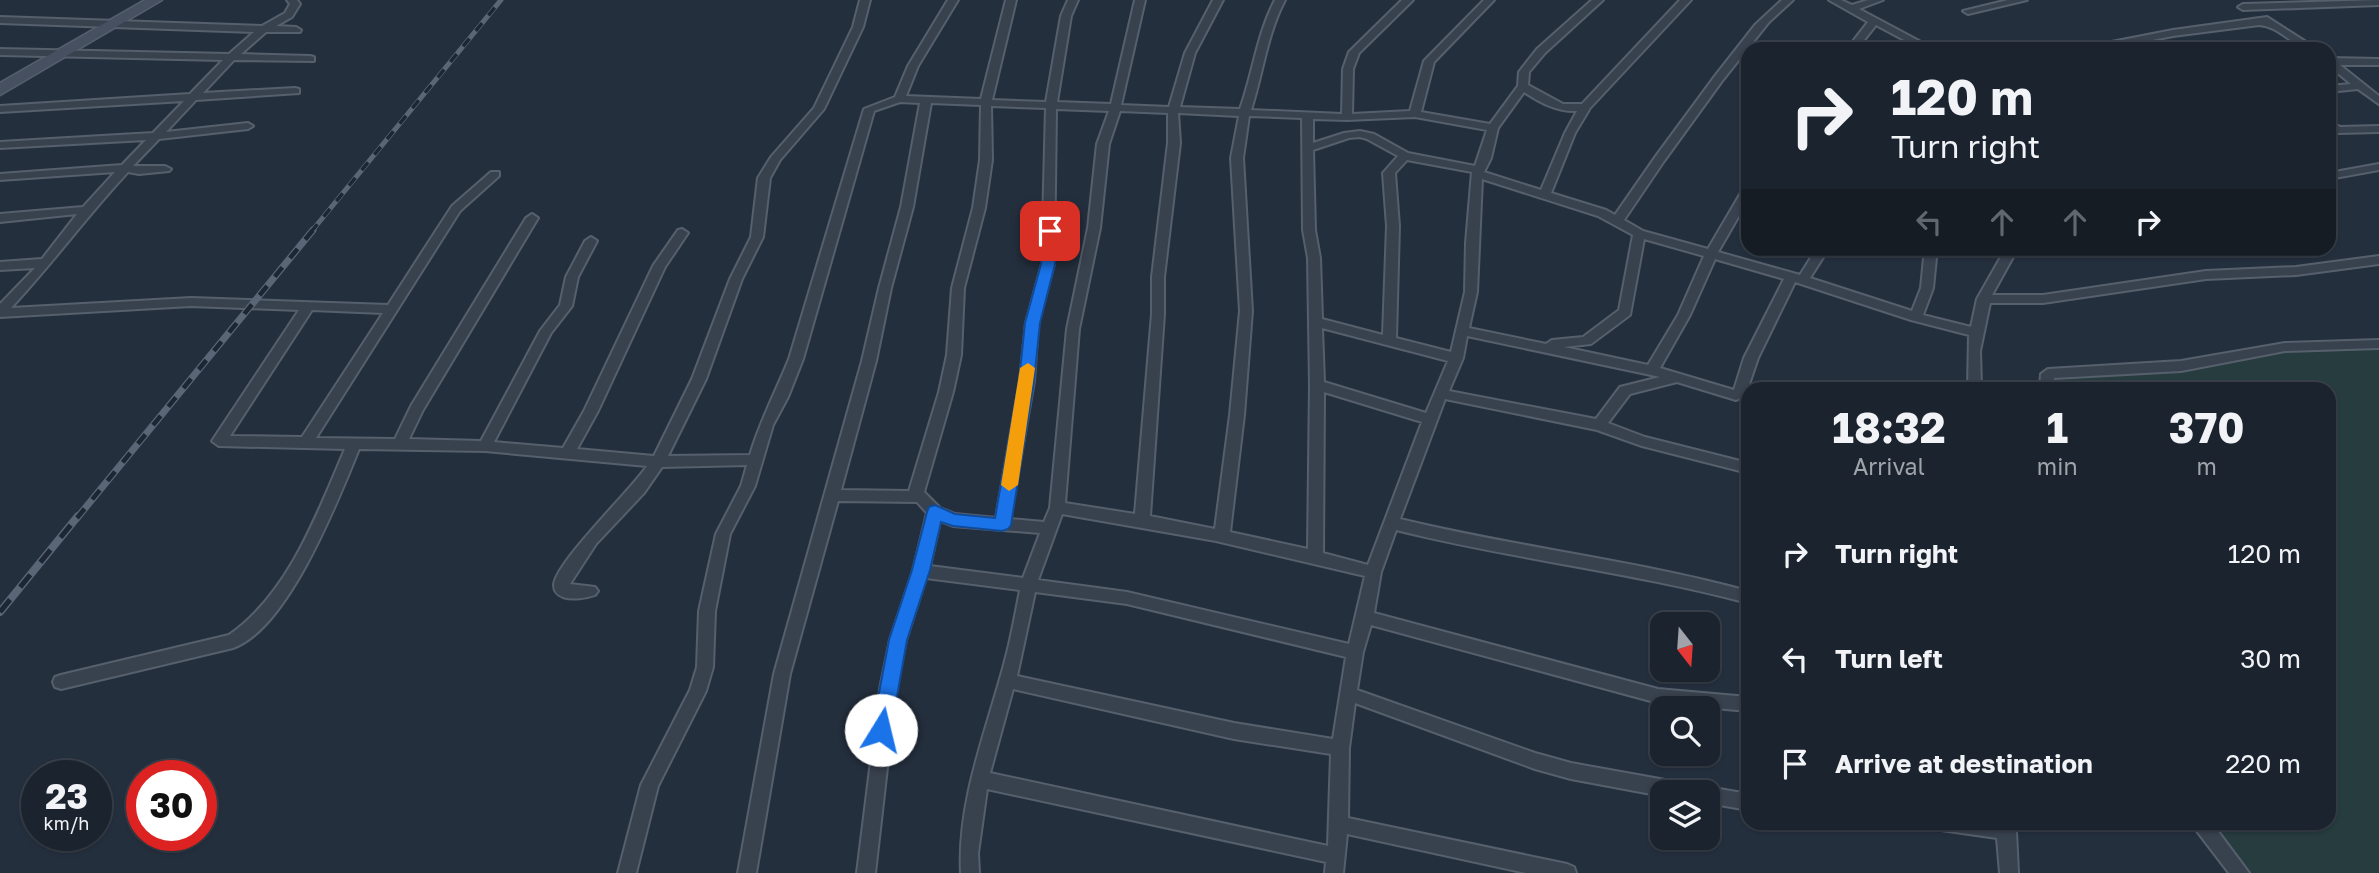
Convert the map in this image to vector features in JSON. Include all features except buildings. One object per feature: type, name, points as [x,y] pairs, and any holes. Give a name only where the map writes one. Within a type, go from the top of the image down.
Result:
[{"type":"street","points":[[4,84],[156,0]]},
{"type":"street","points":[[0,313],[46,263],[86,211],[230,59],[260,31],[289,15],[295,4],[292,0]]},
{"type":"street","points":[[590,591],[568,592],[562,589],[562,583],[591,540],[639,489],[659,462],[699,379],[736,279],[757,237],[764,178],[775,159],[819,109],[858,27],[865,0]]},
{"type":"street","points":[[899,99],[913,66],[953,0]]},
{"type":"street","points":[[915,497],[954,355],[958,288],[979,208],[986,160],[986,102],[1011,0]]},
{"type":"street","points":[[1002,525],[1027,381],[1032,323],[1048,264],[1051,106],[1066,16],[1073,0]]},
{"type":"street","points":[[970,873],[969,853],[979,779],[1008,681],[1029,584],[1056,508],[1073,329],[1094,228],[1103,144],[1115,109],[1140,0]]},
{"type":"street","points":[[1142,519],[1158,314],[1158,277],[1174,143],[1173,110],[1190,52],[1218,0]]},
{"type":"street","points":[[1222,535],[1237,415],[1246,311],[1237,158],[1245,111],[1257,76],[1269,21],[1280,0]]},
{"type":"street","points":[[1347,117],[1348,69],[1354,52],[1408,0]]},
{"type":"street","points":[[1415,114],[1429,61],[1489,0]]},
{"type":"street","points":[[979,779],[1129,810],[1335,865],[1339,824],[1340,748],[1355,652],[1373,572],[1430,419],[1456,358],[1463,331],[1471,292],[1478,172],[1493,128],[1523,86],[1524,72],[1541,51],[1598,0]]},
{"type":"street","points":[[1545,194],[1570,133],[1586,106],[1686,0]]},
{"type":"street","points":[[1748,42],[1763,23],[1788,0]]},
{"type":"street","points":[[1834,0],[1914,42]]},
{"type":"street","points":[[1850,9],[1878,0]]},
{"type":"street","points":[[1968,11],[2022,0]]},
{"type":"street","points":[[2232,0],[2301,42]]},
{"type":"street","points":[[2243,7],[2379,2]]},
{"type":"street","points":[[0,20],[260,31],[296,30]]},
{"type":"street","points":[[1857,42],[1873,22]]},
{"type":"street","points":[[2127,42],[2173,33],[2259,22],[2272,23]]},
{"type":"street","points":[[1618,220],[1695,108],[1741,50]]},
{"type":"street","points":[[0,52],[310,60]]},
{"type":"street","points":[[2336,62],[2379,62]]},
{"type":"street","points":[[2336,68],[2379,101]]},
{"type":"street","points":[[1523,86],[1555,107],[1578,109],[1586,106]]},
{"type":"street","points":[[2336,88],[2360,86]]},
{"type":"street","points":[[0,109],[295,91]]},
{"type":"street","points":[[627,873],[650,785],[698,691],[705,660],[706,611],[720,544],[748,486],[766,425],[796,359],[869,108],[899,99],[1347,117],[1415,114],[1493,128]]},
{"type":"street","points":[[747,873],[782,674],[834,495],[907,207],[926,100]]},
{"type":"street","points":[[1308,115],[1307,148],[1316,322],[1315,556]]},
{"type":"street","points":[[0,145],[158,136],[248,126]]},
{"type":"street","points":[[2336,129],[2379,129]]},
{"type":"street","points":[[1307,148],[1348,135],[1370,136],[1405,156],[1478,172],[1545,194],[1618,220],[1639,234],[1797,278],[1916,317],[1975,332]]},
{"type":"street","points":[[1389,340],[1393,226],[1389,173],[1405,156]]},
{"type":"street","points":[[2336,175],[2379,167]]},
{"type":"street","points":[[0,177],[125,168],[139,171],[165,169]]},
{"type":"street","points":[[305,444],[456,209],[495,174]]},
{"type":"street","points":[[1652,370],[1684,315],[1711,254],[1741,203]]},
{"type":"street","points":[[0,218],[86,211]]},
{"type":"street","points":[[398,446],[416,410],[532,218]]},
{"type":"street","points":[[567,454],[603,387],[659,265],[682,233]]},
{"type":"street","points":[[1533,345],[1586,341],[1625,312],[1639,234]]},
{"type":"street","points":[[485,446],[546,331],[569,299],[572,277],[591,241]]},
{"type":"street","points":[[1743,382],[1751,358],[1797,278],[1816,256]]},
{"type":"street","points":[[1916,317],[1927,288],[1930,256]]},
{"type":"street","points":[[1974,382],[1972,361],[1975,332],[1983,299],[2006,256]]},
{"type":"street","points":[[1983,299],[2043,299],[2206,275],[2304,271],[2379,260]]},
{"type":"street","points":[[0,266],[46,263]]},
{"type":"street","points":[[0,313],[163,302],[390,309]]},
{"type":"street","points":[[308,306],[219,441],[485,446],[659,462],[755,460]]},
{"type":"street","points":[[1316,322],[1456,358]]},
{"type":"street","points":[[1463,331],[1652,370],[1731,394],[1740,393],[1741,390]]},
{"type":"street","points":[[2047,382],[2048,374],[2180,366],[2252,351],[2308,345],[2379,344]]},
{"type":"street","points":[[1599,425],[1625,390],[1677,377]]},
{"type":"street","points":[[1317,385],[1430,419]]},
{"type":"street","points":[[1442,394],[1599,425],[1642,440],[1741,466]]},
{"type":"street","points":[[61,682],[106,669],[233,641],[245,635],[268,610],[316,532],[354,445]]},
{"type":"street","points":[[834,495],[915,497],[925,500],[935,512],[953,520],[1048,528]]},
{"type":"street","points":[[1056,508],[1142,519],[1222,535],[1373,572]]},
{"type":"street","points":[[866,873],[888,689],[898,640],[921,570],[935,512]]},
{"type":"street","points":[[1391,523],[1465,541],[1707,586],[1741,595]]},
{"type":"street","points":[[921,570],[1127,598],[1355,652]]},
{"type":"street","points":[[1365,617],[1658,696],[1741,703]]},
{"type":"street","points":[[1008,681],[1234,731],[1340,748]]},
{"type":"street","points":[[1347,692],[1535,761],[1571,771],[1650,785]]},
{"type":"street","points":[[1720,797],[1741,801]]},
{"type":"street","points":[[1339,824],[1567,873]]},
{"type":"street","points":[[2006,830],[2009,873]]},
{"type":"street","points":[[2205,830],[2240,873]]},
{"type":"green space","points":[[2336,341],[2379,341],[2379,873],[2247,873],[2214,830],[2336,830],[2336,382],[2049,382],[2048,375],[2192,361]]},
{"type":"railway","points":[[311,232],[501,0]]},
{"type":"railway","points":[[77,518],[313,230]]},
{"type":"railway","points":[[0,612],[78,516]]},
{"type":"slow traffic","points":[[1009,485],[1028,368]]},
{"type":"route","points":[[881,730],[898,640],[921,570],[935,512],[953,520],[1002,525],[1027,381],[1032,323],[1047,271],[1050,231]]}]
